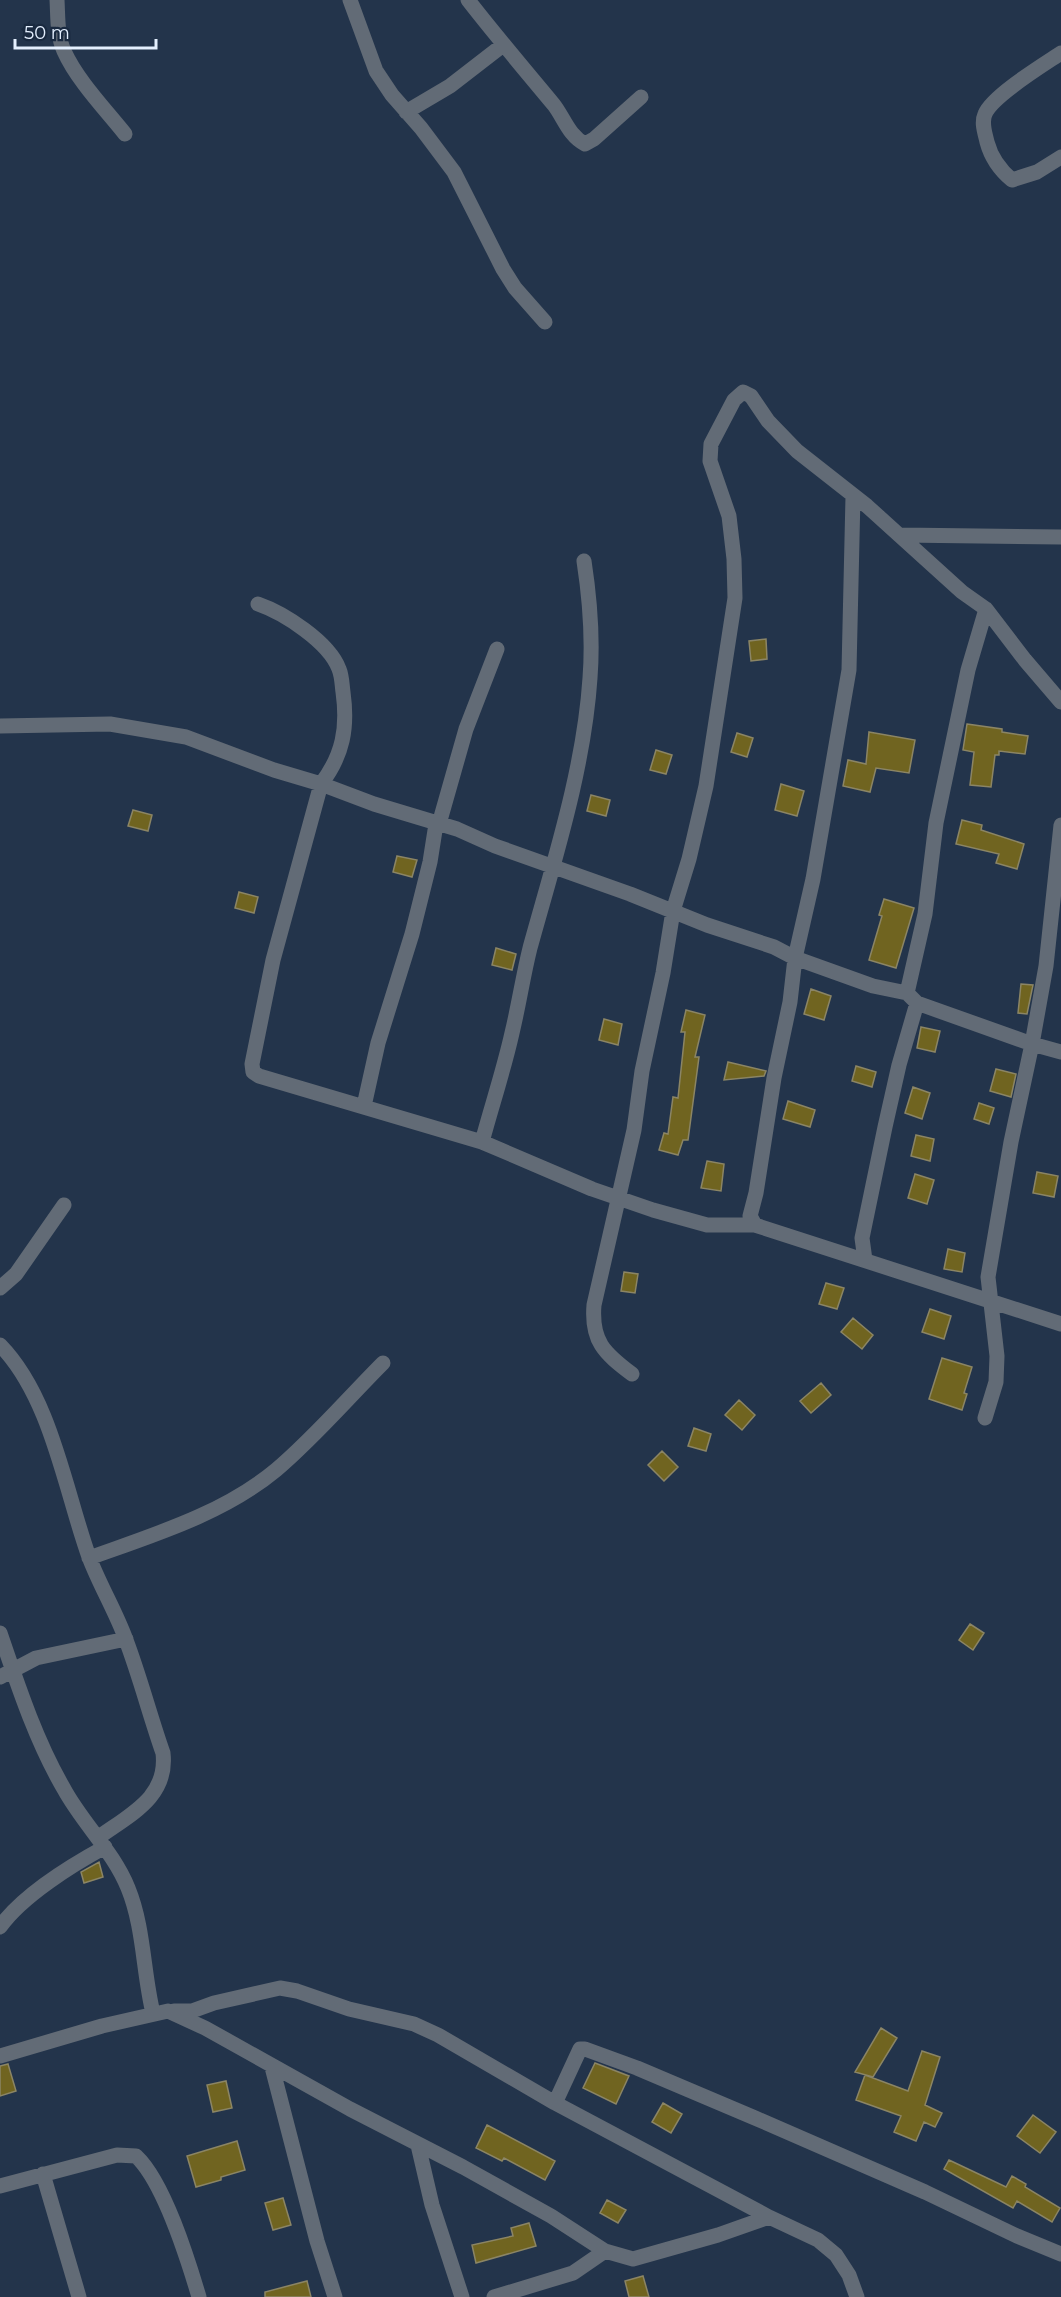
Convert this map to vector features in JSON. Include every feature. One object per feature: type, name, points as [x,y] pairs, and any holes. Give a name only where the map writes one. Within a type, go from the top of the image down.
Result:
[{"type":"street","points":[[57,0],[59,38],[64,51],[85,83],[125,134]]},
{"type":"street","points":[[350,0],[376,71],[454,172],[503,269],[515,288],[545,322]]},
{"type":"street","points":[[468,0],[556,107],[576,139],[585,144],[594,139],[641,97]]},
{"type":"street","points":[[406,112],[450,86],[503,45]]},
{"type":"street","points":[[1061,53],[990,106],[983,126],[993,158],[1003,173],[1012,180],[1037,172],[1061,157]]},
{"type":"street","points":[[632,1374],[614,1360],[598,1342],[593,1326],[594,1305],[634,1130],[642,1071],[663,973],[673,911],[689,859],[706,786],[735,598],[734,559],[729,516],[710,461],[711,444],[721,421],[738,395],[743,392],[751,396],[781,436],[820,471],[902,535],[955,585],[986,609],[1061,702]]},
{"type":"street","points":[[755,1225],[750,1215],[756,1193],[782,1036],[790,1002],[795,958],[813,879],[849,670],[853,496]]},
{"type":"street","points":[[902,535],[1061,537]]},
{"type":"street","points":[[482,1142],[505,1063],[524,971],[579,759],[590,679],[592,637],[584,561]]},
{"type":"street","points":[[258,603],[275,610],[310,635],[332,657],[339,670],[345,720],[343,741],[334,767],[321,784],[273,960],[262,1005],[252,1064],[253,1072],[259,1076],[482,1142],[617,1198],[707,1225],[755,1225],[1061,1324]]},
{"type":"street","points":[[865,1260],[862,1238],[912,998],[936,823],[968,670],[986,609]]},
{"type":"street","points":[[364,1106],[378,1042],[418,913],[436,824],[441,818],[466,729],[497,649]]},
{"type":"street","points":[[0,726],[110,724],[186,737],[374,804],[457,829],[495,846],[552,865],[707,925],[774,948],[795,958],[912,998],[1032,1044],[1061,1052]]},
{"type":"street","points":[[985,1418],[996,1382],[997,1356],[993,1338],[992,1300],[988,1277],[1011,1142],[1032,1044],[1051,928],[1061,825]]},
{"type":"street","points":[[0,1288],[16,1274],[63,1205]]},
{"type":"street","points":[[0,1345],[12,1357],[27,1380],[40,1408],[90,1558],[126,1639],[163,1753],[165,1769],[153,1796],[82,1859],[21,1904],[0,1926]]},
{"type":"street","points":[[90,1558],[183,1523],[247,1490],[275,1470],[383,1363]]},
{"type":"street","points":[[0,1634],[6,1673],[63,1788],[80,1816],[102,1842],[129,1890],[161,2012]]},
{"type":"street","points":[[6,1673],[36,1658],[126,1639]]},
{"type":"street","points":[[0,2056],[161,2012],[192,2011],[214,2002],[280,1988],[297,1991],[349,2009],[414,2024],[438,2035],[555,2103],[818,2240],[836,2255],[849,2275],[857,2297]]},
{"type":"street","points":[[161,2012],[205,2028],[272,2067],[551,2216],[605,2251],[633,2259],[718,2235],[770,2217]]},
{"type":"street","points":[[555,2103],[580,2049],[585,2049],[637,2068],[755,2118],[1061,2254]]},
{"type":"street","points":[[272,2067],[317,2241],[335,2297]]},
{"type":"street","points":[[418,2145],[432,2205],[462,2297]]},
{"type":"street","points":[[0,2186],[117,2155],[136,2156],[153,2176],[187,2258],[199,2297]]},
{"type":"street","points":[[44,2174],[79,2297]]},
{"type":"street","points":[[494,2297],[573,2273],[605,2251]]},
{"type":"building","points":[[766,639],[767,659],[751,661],[749,641]]},
{"type":"building","points":[[967,724],[1002,729],[1002,732],[1028,736],[1025,754],[999,751],[999,755],[995,755],[991,787],[970,785],[974,752],[963,750]]},
{"type":"building","points":[[869,732],[915,740],[909,773],[876,768],[870,792],[843,786],[848,760],[866,764]]},
{"type":"building","points":[[737,733],[753,738],[747,757],[731,752]]},
{"type":"building","points":[[656,750],[672,755],[666,774],[650,770]]},
{"type":"building","points":[[781,784],[804,791],[797,816],[775,810]]},
{"type":"building","points":[[591,795],[610,800],[606,816],[587,811]]},
{"type":"building","points":[[133,810],[152,815],[148,831],[128,826]]},
{"type":"building","points":[[962,820],[982,825],[981,830],[1024,844],[1017,869],[996,863],[999,854],[956,844]]},
{"type":"building","points":[[397,856],[417,860],[412,877],[393,872]]},
{"type":"building","points":[[239,892],[258,897],[254,913],[235,908]]},
{"type":"building","points":[[884,899],[914,908],[896,968],[869,960],[882,916],[879,915]]},
{"type":"building","points":[[496,948],[516,954],[512,970],[492,965]]},
{"type":"building","points":[[1021,984],[1033,985],[1027,1014],[1018,1013]]},
{"type":"building","points":[[811,989],[831,996],[824,1020],[804,1014]]},
{"type":"building","points":[[686,1010],[705,1015],[695,1057],[699,1057],[688,1140],[683,1140],[678,1155],[659,1150],[664,1133],[668,1134],[673,1097],[678,1098],[685,1032],[681,1032]]},
{"type":"building","points":[[604,1019],[622,1024],[618,1045],[599,1040]]},
{"type":"building","points":[[921,1027],[940,1031],[935,1052],[917,1048]]},
{"type":"building","points":[[728,1062],[766,1071],[764,1076],[724,1080]]},
{"type":"building","points":[[856,1066],[876,1072],[872,1087],[852,1081]]},
{"type":"building","points":[[996,1069],[1016,1074],[1011,1097],[990,1091]]},
{"type":"building","points":[[913,1087],[930,1093],[922,1119],[905,1113]]},
{"type":"building","points":[[788,1101],[815,1110],[810,1127],[783,1119]]},
{"type":"building","points":[[979,1103],[994,1108],[989,1124],[974,1119]]},
{"type":"building","points":[[916,1135],[934,1139],[930,1161],[911,1156]]},
{"type":"building","points":[[707,1161],[724,1164],[721,1191],[701,1188]]},
{"type":"building","points":[[1037,1172],[1058,1176],[1054,1197],[1033,1193]]},
{"type":"building","points":[[915,1174],[934,1180],[927,1204],[908,1198]]},
{"type":"building","points":[[948,1249],[965,1253],[962,1272],[944,1269]]},
{"type":"building","points":[[624,1272],[638,1274],[635,1293],[621,1291]]},
{"type":"building","points":[[826,1283],[844,1288],[837,1309],[819,1304]]},
{"type":"building","points":[[930,1309],[951,1316],[944,1339],[922,1332]]},
{"type":"building","points":[[853,1318],[873,1335],[862,1349],[841,1332]]},
{"type":"building","points":[[942,1358],[972,1367],[964,1393],[967,1394],[962,1410],[929,1399]]},
{"type":"building","points":[[821,1383],[831,1395],[811,1413],[800,1401]]},
{"type":"building","points":[[739,1400],[755,1415],[742,1430],[725,1415]]},
{"type":"building","points":[[694,1428],[711,1434],[706,1451],[688,1446]]},
{"type":"building","points":[[662,1451],[678,1467],[664,1481],[648,1465]]},
{"type":"building","points":[[970,1624],[984,1633],[973,1650],[959,1640]]},
{"type":"building","points":[[99,1862],[103,1877],[84,1883],[81,1872]]},
{"type":"building","points":[[881,2028],[897,2038],[873,2077],[855,2072]]},
{"type":"building","points":[[922,2051],[940,2057],[925,2105],[942,2113],[935,2127],[924,2122],[916,2141],[894,2132],[901,2116],[856,2100],[865,2075],[908,2091]]},
{"type":"building","points":[[595,2063],[629,2076],[616,2104],[583,2088]]},
{"type":"building","points":[[8,2064],[16,2091],[0,2096],[0,2066]]},
{"type":"building","points":[[226,2081],[232,2108],[213,2112],[207,2085]]},
{"type":"building","points":[[663,2103],[682,2114],[671,2133],[652,2122]]},
{"type":"building","points":[[1033,2115],[1056,2132],[1040,2153],[1017,2136]]},
{"type":"building","points":[[487,2125],[555,2161],[545,2180],[504,2158],[502,2161],[476,2148]]},
{"type":"building","points":[[237,2141],[245,2170],[196,2187],[187,2156]]},
{"type":"building","points":[[949,2160],[1006,2187],[1012,2176],[1026,2184],[1025,2187],[1060,2208],[1052,2222],[1017,2201],[1013,2208],[944,2169]]},
{"type":"building","points":[[283,2198],[291,2225],[273,2230],[265,2203]]},
{"type":"building","points":[[607,2200],[626,2210],[618,2223],[600,2213]]},
{"type":"building","points":[[529,2223],[536,2246],[476,2263],[472,2245],[513,2236],[511,2228]]},
{"type":"building","points":[[643,2276],[649,2297],[629,2297],[625,2281]]},
{"type":"building","points":[[307,2281],[311,2297],[265,2297],[265,2292]]}]
